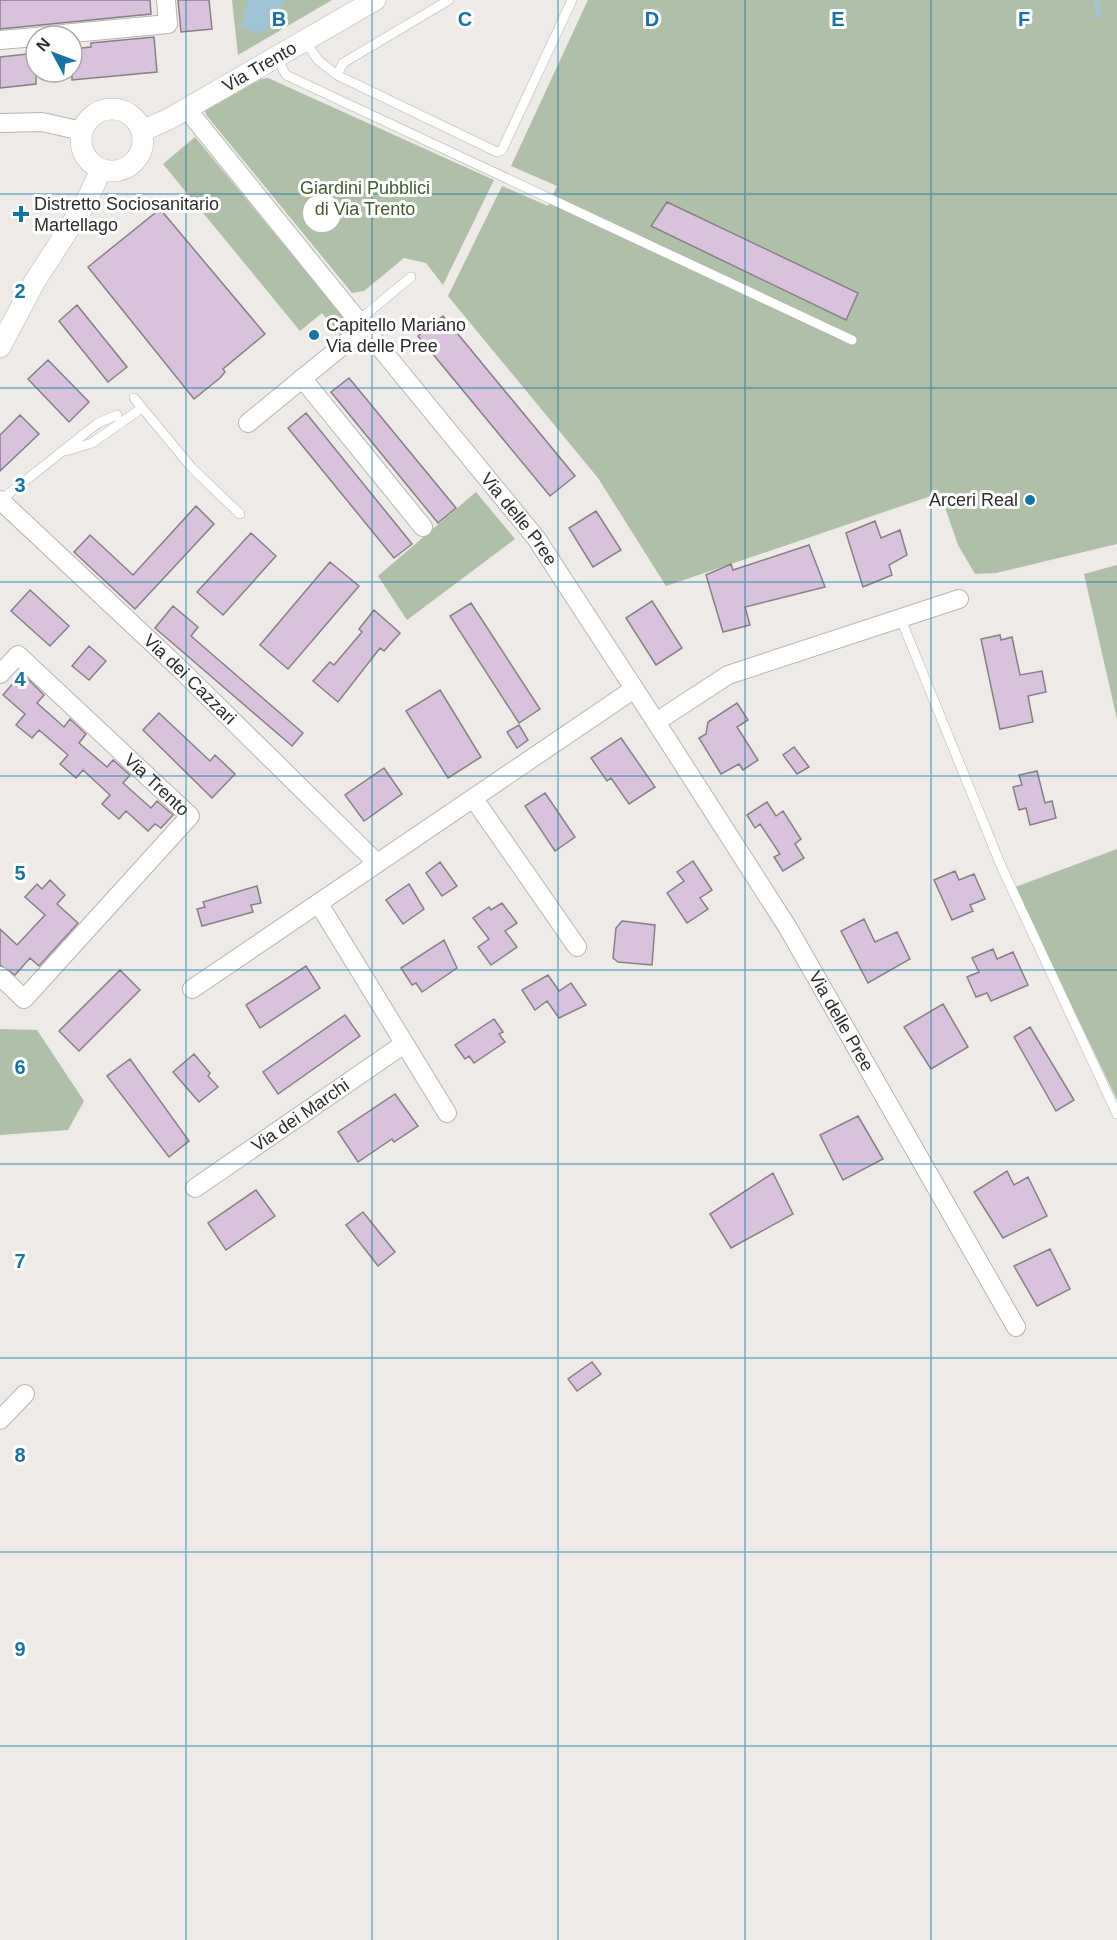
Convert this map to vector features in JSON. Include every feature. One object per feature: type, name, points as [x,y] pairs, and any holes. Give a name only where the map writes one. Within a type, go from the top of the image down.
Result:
[{"type":"street","points":[[84,32],[168,24],[166,0]]},
{"type":"street","name":"Via Trento","points":[[142,130],[189,108],[375,0]]},
{"type":"street","points":[[0,40],[24,37]]},
{"type":"street","name":"Via delle Pree","points":[[189,108],[194,118],[361,325],[536,538],[788,928],[1016,1327]]},
{"type":"street","points":[[112,109],[131,115],[142,130],[141,153],[131,165],[117,171],[101,170],[85,157],[81,147],[82,131],[93,115],[112,109]]},
{"type":"street","points":[[0,123],[42,122],[82,131]]},
{"type":"street","points":[[0,348],[10,320],[86,202],[101,170]]},
{"type":"street","points":[[248,423],[361,325]]},
{"type":"street","points":[[302,378],[423,527]]},
{"type":"street","name":"Via dei Cazzari","points":[[0,500],[179,668],[376,863]]},
{"type":"street","points":[[656,722],[728,675],[959,599]]},
{"type":"street","name":"Via Trento","points":[[0,674],[18,655],[190,816],[24,999],[0,976]]},
{"type":"street","points":[[192,989],[634,688]]},
{"type":"street","points":[[474,799],[577,947]]},
{"type":"street","points":[[319,904],[447,1113]]},
{"type":"street","name":"Via dei Marchi","points":[[195,1188],[404,1044]]},
{"type":"street","points":[[0,1420],[25,1394]]},
{"type":"lane","points":[[337,75],[343,63],[450,0]]},
{"type":"lane","points":[[305,41],[318,60],[337,75],[497,152],[502,150],[572,0]]},
{"type":"lane","points":[[277,58],[286,75],[852,340]]},
{"type":"lane","points":[[361,325],[411,277]]},
{"type":"lane","points":[[134,398],[192,468],[240,514]]},
{"type":"lane","points":[[61,452],[92,443],[142,408]]},
{"type":"lane","points":[[0,500],[98,423],[117,415]]},
{"type":"lane","points":[[900,617],[1002,868],[1117,1113]]},
{"type":"green space","points":[[232,0],[332,0],[238,55]]},
{"type":"green space","points":[[588,0],[1117,0],[1117,544],[996,573],[975,574],[958,545],[940,493],[666,586],[598,478],[448,296],[502,186],[548,206],[557,186],[511,166]]},
{"type":"green space","name":"Giardini Pubblici di Via Trento","points":[[268,78],[494,180],[443,285],[426,263],[404,258],[364,291],[352,293],[205,111],[261,79]]},
{"type":"green space","points":[[195,137],[349,324],[340,335],[322,313],[300,331],[163,164]]},
{"type":"green space","points":[[476,492],[515,539],[407,620],[378,576]]},
{"type":"green space","points":[[1117,565],[1117,719],[1084,574]]},
{"type":"green space","points":[[1117,849],[1117,1100],[1015,887]]},
{"type":"green space","points":[[0,1029],[37,1030],[84,1101],[68,1130],[0,1135]]},
{"type":"water","points":[[248,0],[285,0],[267,29],[257,35],[241,25]]},
{"type":"building","points":[[0,0],[150,0],[151,14],[50,24],[24,24],[24,27],[0,29]]},
{"type":"building","points":[[178,0],[209,0],[212,29],[181,32]]},
{"type":"building","points":[[154,37],[157,72],[84,79],[84,48],[91,47],[91,43]]},
{"type":"building","points":[[24,54],[24,84],[36,84],[0,88],[0,57]]},
{"type":"building","points":[[667,202],[858,293],[846,320],[651,226]]},
{"type":"building","points":[[160,209],[265,334],[223,369],[225,372],[220,378],[194,399],[88,267]]},
{"type":"building","points":[[77,305],[127,367],[108,382],[59,321]]},
{"type":"building","points":[[443,316],[575,476],[550,496],[418,336]]},
{"type":"building","points":[[48,360],[89,402],[69,422],[28,379]]},
{"type":"building","points":[[349,378],[456,508],[438,523],[331,392]]},
{"type":"building","points":[[306,413],[412,544],[394,558],[288,428]]},
{"type":"building","points":[[20,415],[39,434],[0,471],[0,435]]},
{"type":"building","points":[[196,506],[214,524],[135,609],[74,552],[90,535],[133,575]]},
{"type":"building","points":[[596,511],[621,550],[593,567],[569,528]]},
{"type":"building","points":[[875,521],[881,538],[900,530],[907,555],[889,565],[892,575],[863,587],[846,533]]},
{"type":"building","points":[[251,533],[276,556],[223,615],[197,592]]},
{"type":"building","points":[[809,545],[825,587],[745,607],[750,625],[723,632],[706,575],[731,564],[733,570]]},
{"type":"building","points":[[330,562],[359,586],[288,669],[260,645]]},
{"type":"building","points":[[30,590],[69,626],[50,646],[11,611]]},
{"type":"building","points":[[652,601],[682,648],[656,665],[626,618]]},
{"type":"building","points":[[471,603],[540,709],[519,723],[450,616]]},
{"type":"building","points":[[173,606],[198,627],[191,636],[303,733],[292,746],[155,628]]},
{"type":"building","points":[[374,610],[400,633],[384,651],[380,648],[338,702],[313,681],[330,662],[334,665],[362,632],[359,629]]},
{"type":"building","points":[[1000,635],[1001,640],[1012,637],[1020,675],[1042,671],[1046,692],[1028,696],[1033,722],[1000,729],[981,639]]},
{"type":"building","points":[[89,646],[106,661],[89,680],[72,666]]},
{"type":"building","points":[[28,679],[44,695],[37,703],[64,727],[70,719],[86,734],[79,743],[107,767],[113,760],[130,775],[123,783],[151,808],[157,801],[173,815],[161,828],[155,824],[148,831],[126,811],[119,819],[102,804],[110,795],[83,770],[76,778],[60,764],[68,755],[39,730],[32,738],[16,725],[25,714],[3,695],[15,681],[21,686]]},
{"type":"building","points":[[440,690],[481,757],[448,778],[406,711]]},
{"type":"building","points":[[737,703],[748,720],[737,727],[758,760],[743,770],[739,764],[721,774],[699,738],[706,734],[708,722]]},
{"type":"building","points":[[159,713],[210,761],[215,755],[235,774],[212,798],[143,730]]},
{"type":"building","points":[[519,725],[528,740],[517,748],[507,732]]},
{"type":"building","points":[[621,738],[655,787],[629,804],[611,778],[607,781],[591,758]]},
{"type":"building","points":[[794,747],[809,767],[797,774],[783,755]]},
{"type":"building","points":[[384,768],[402,794],[364,821],[345,795]]},
{"type":"building","points":[[1037,771],[1045,803],[1052,801],[1056,818],[1030,825],[1026,808],[1019,810],[1013,787],[1022,785],[1019,775]]},
{"type":"building","points":[[545,793],[575,837],[555,851],[525,806]]},
{"type":"building","points":[[767,802],[776,816],[783,811],[801,839],[795,844],[804,858],[783,871],[774,857],[780,854],[760,824],[755,828],[747,815]]},
{"type":"building","points":[[693,861],[712,890],[700,898],[708,909],[687,923],[667,893],[684,881],[677,872]]},
{"type":"building","points":[[440,862],[457,886],[442,896],[426,873]]},
{"type":"building","points":[[955,871],[959,880],[974,874],[985,899],[970,905],[973,911],[952,920],[934,880]]},
{"type":"building","points":[[50,880],[65,895],[57,904],[78,923],[39,966],[30,958],[15,975],[0,965],[0,929],[17,945],[45,915],[25,897],[37,884],[42,889]]},
{"type":"building","points":[[409,884],[424,909],[403,924],[386,900]]},
{"type":"building","points":[[257,886],[261,903],[251,905],[253,912],[202,926],[197,909],[205,907],[203,902]]},
{"type":"building","points":[[502,903],[517,923],[505,931],[517,947],[491,965],[478,947],[489,939],[473,918],[489,907],[491,910]]},
{"type":"building","points":[[864,919],[875,942],[897,932],[910,959],[868,983],[841,931]]},
{"type":"building","points":[[622,921],[655,925],[652,965],[618,962],[613,958],[616,928]]},
{"type":"building","points":[[444,940],[457,968],[422,992],[416,983],[412,985],[401,968]]},
{"type":"building","points":[[993,949],[997,959],[1013,952],[1028,985],[991,1001],[987,993],[976,997],[967,977],[979,972],[972,958]]},
{"type":"building","points":[[306,966],[320,988],[260,1028],[246,1005]]},
{"type":"building","points":[[120,970],[140,990],[79,1051],[59,1031]]},
{"type":"building","points":[[548,975],[559,991],[571,983],[586,1005],[559,1018],[547,1001],[535,1010],[522,990]]},
{"type":"building","points":[[943,1004],[968,1047],[931,1069],[904,1027]]},
{"type":"building","points":[[345,1015],[360,1036],[278,1094],[263,1072]]},
{"type":"building","points":[[494,1019],[503,1032],[499,1034],[505,1042],[474,1063],[469,1056],[465,1059],[455,1045]]},
{"type":"building","points":[[1030,1027],[1074,1100],[1056,1111],[1014,1037]]},
{"type":"building","points":[[194,1054],[218,1087],[199,1102],[173,1072]]},
{"type":"building","points":[[130,1059],[189,1141],[169,1157],[107,1076]]},
{"type":"building","points":[[395,1094],[418,1126],[394,1142],[392,1139],[358,1162],[338,1132]]},
{"type":"building","points":[[858,1116],[883,1159],[843,1180],[820,1135]]},
{"type":"building","points":[[1007,1171],[1014,1185],[1028,1177],[1047,1216],[1003,1238],[974,1192]]},
{"type":"building","points":[[773,1173],[793,1214],[731,1248],[710,1214]]},
{"type":"building","points":[[256,1190],[275,1216],[226,1250],[208,1223]]},
{"type":"building","points":[[363,1212],[395,1252],[378,1266],[346,1225]]},
{"type":"building","points":[[1050,1249],[1070,1289],[1037,1306],[1014,1266]]},
{"type":"building","points":[[592,1362],[601,1374],[577,1391],[568,1379]]},
{"type":"waterway","points":[[1096,0],[1099,17]]},
{"type":"place","name":"Distretto Sociosanitario Martellago","points":[[21,214]]},
{"type":"place","name":"Capitello Mariano Via delle Pree","points":[[314,335]]},
{"type":"place","name":"Arceri Real","points":[[1030,500]]}]
